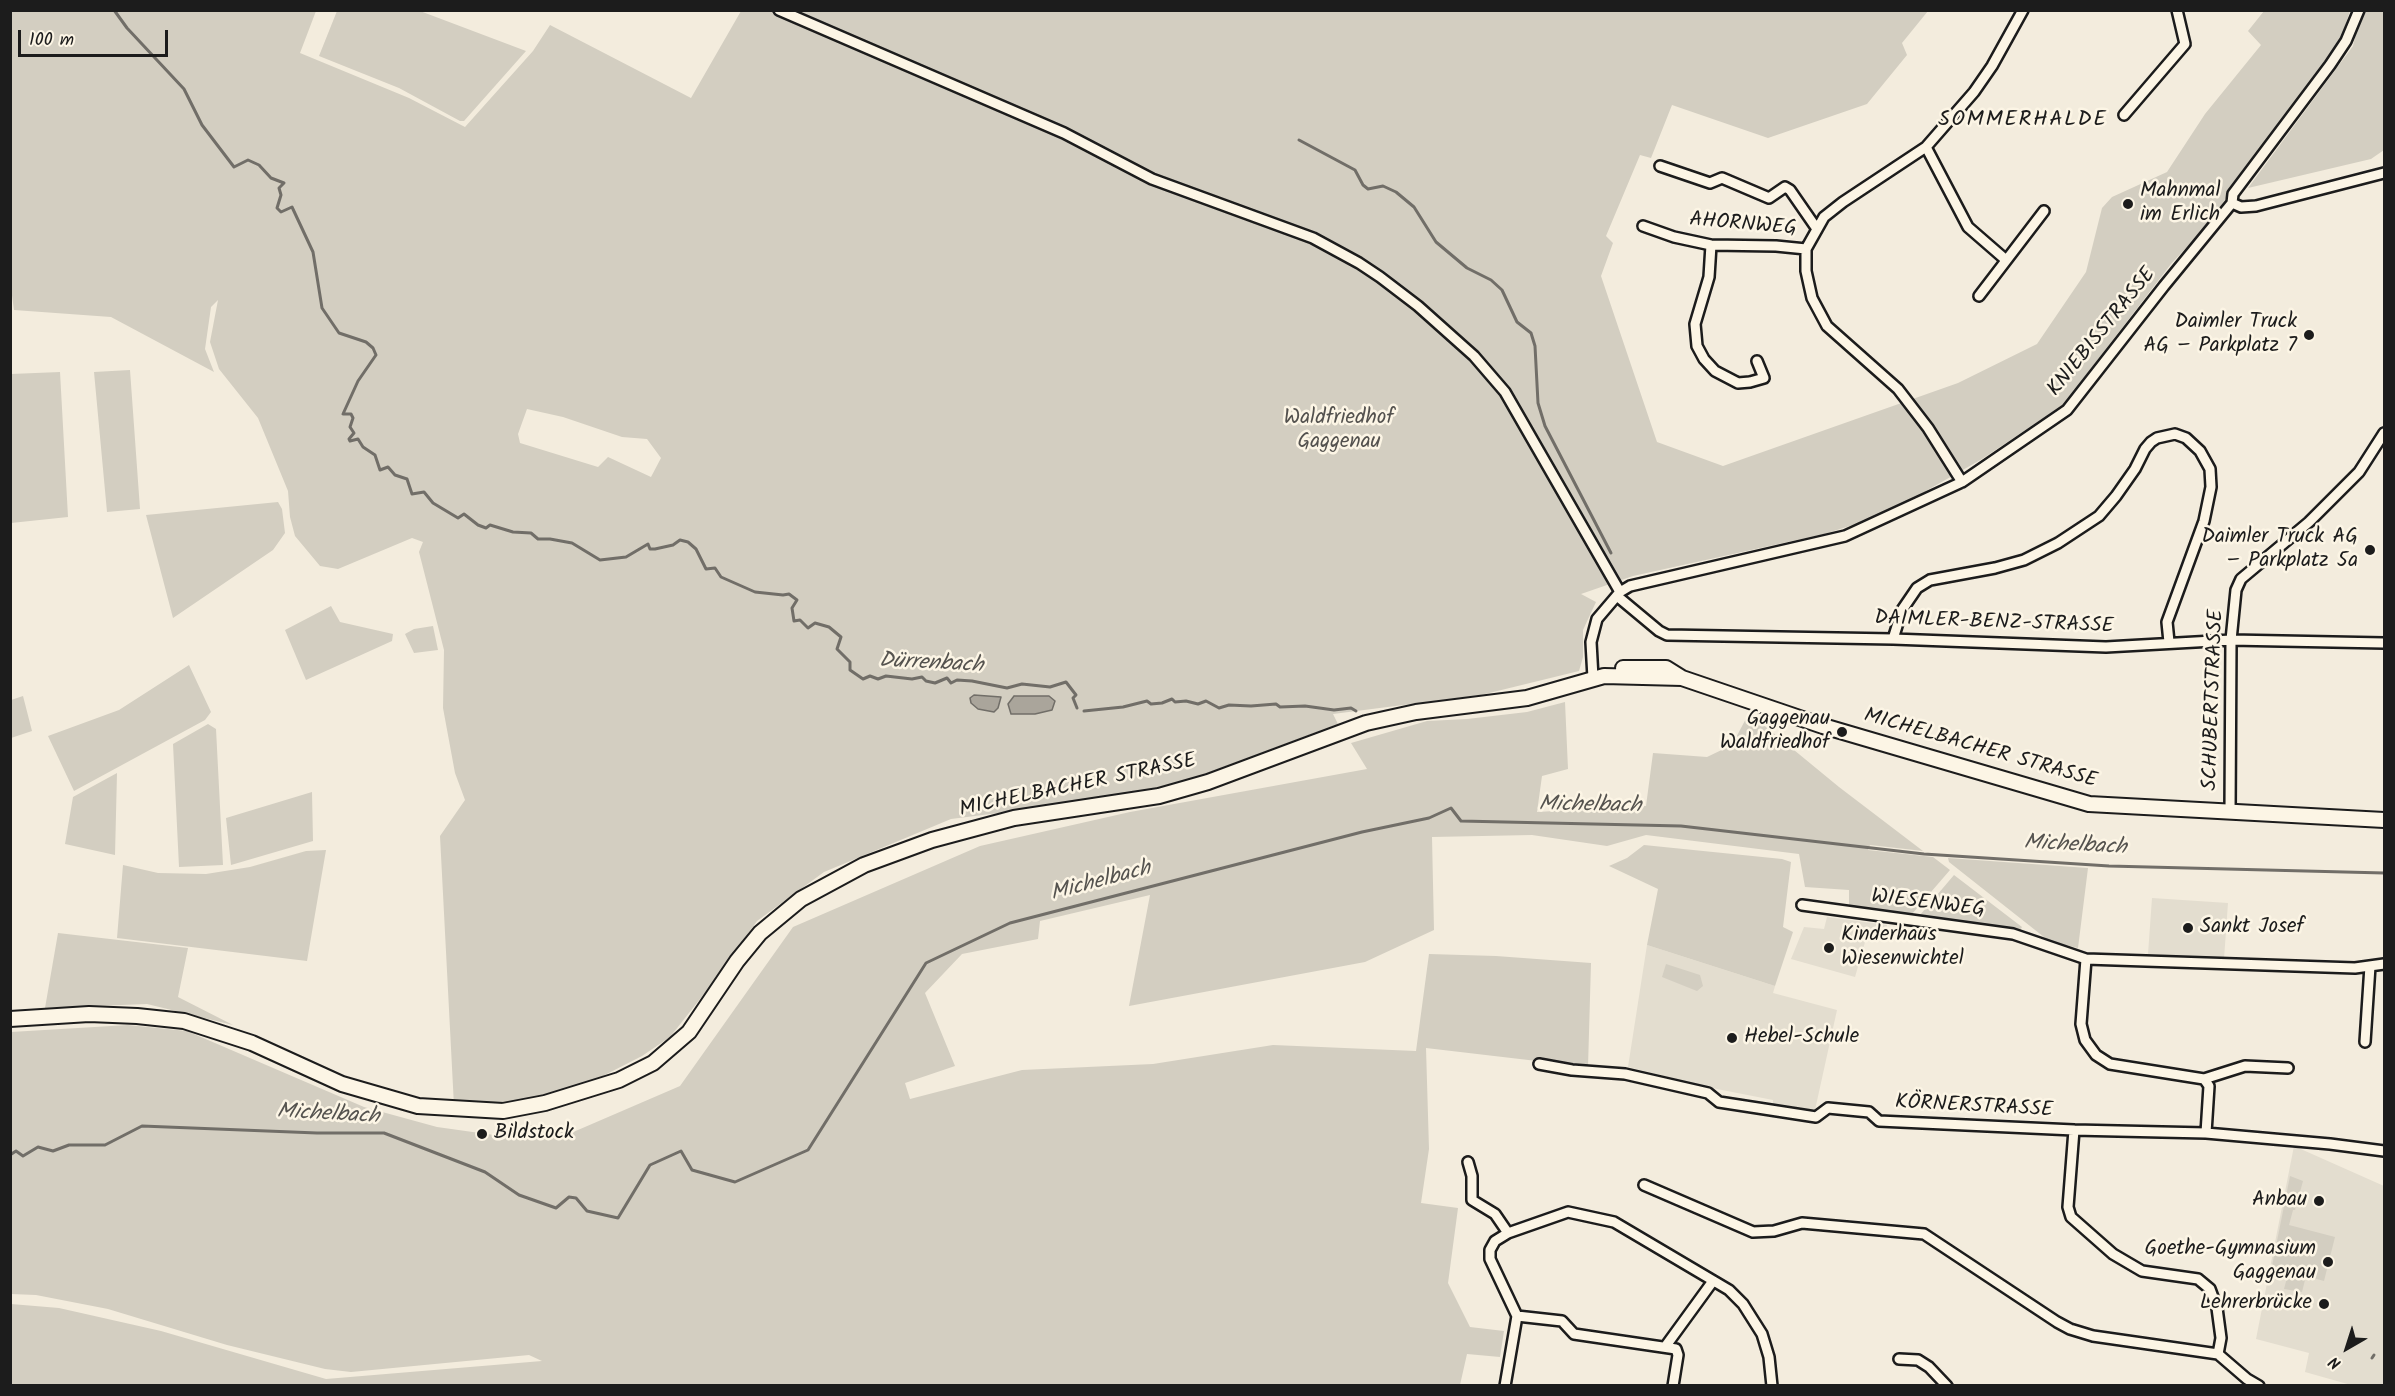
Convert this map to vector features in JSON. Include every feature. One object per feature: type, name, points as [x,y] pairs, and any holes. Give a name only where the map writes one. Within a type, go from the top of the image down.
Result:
[{"type":"main road","name":"MICHELBACHER STRASSE","points":[[10,1019],[89,1014],[184,1021],[252,1043],[342,1084],[418,1106],[503,1111],[545,1103],[619,1080],[653,1063],[689,1032],[737,961],[760,933],[801,899],[864,865],[932,840],[1014,818],[1159,796],[1208,782],[1366,723],[1416,712],[1527,698],[1599,677],[1614,669],[1666,668],[1682,678],[1833,729],[2064,798],[2112,807],[2385,820]]},
{"type":"street","points":[[779,10],[1064,133],[1152,179],[1313,238],[1359,262],[1418,306],[1474,356],[1505,392],[1619,594]]},
{"type":"street","points":[[1962,482],[1928,428],[1898,389],[1827,327],[1812,298],[1806,271],[1806,249],[1824,218],[1843,202],[1926,147],[1974,92],[1992,66],[2023,10]]},
{"type":"street","points":[[2124,115],[2185,44],[2177,10]]},
{"type":"street","name":"KNIEBISSTRASSE","points":[[1599,677],[1591,642],[1594,629],[1603,610],[1630,586],[1845,536],[1962,482],[2067,410],[2232,203],[2233,194],[2336,57],[2346,41],[2359,10]]},
{"type":"street","points":[[1926,147],[1968,227],[2006,260]]},
{"type":"street","name":"AHORNWEG","points":[[1660,166],[1710,183],[1722,178],[1768,198],[1785,187],[1790,190],[1817,229]]},
{"type":"street","points":[[2232,203],[2241,207],[2256,206],[2385,173]]},
{"type":"street","points":[[1979,296],[2044,211]]},
{"type":"street","name":"AHORNWEG","points":[[1643,226],[1674,237],[1711,245],[1806,249]]},
{"type":"street","points":[[1711,245],[1709,277],[1695,324],[1697,346],[1704,359],[1715,371],[1738,383],[1764,378],[1757,361]]},
{"type":"street","points":[[1893,639],[1902,610],[1917,588],[1930,580],[2024,560],[2058,543],[2099,516],[2135,469],[2151,442],[2157,438],[2175,434],[2186,438],[2200,451],[2210,469],[2211,487],[2204,521],[2168,622],[2169,642]]},
{"type":"street","name":"SCHUBERTSTRASSE","points":[[2230,812],[2230,640],[2236,590],[2241,579],[2326,506],[2359,472],[2384,437]]},
{"type":"street","name":"DAIMLER-BENZ-STRASSE","points":[[1619,594],[1659,631],[1667,635],[1893,639],[2106,647],[2230,640],[2385,643]]},
{"type":"street","name":"WIESENWEG","points":[[1802,905],[2013,934],[2086,959],[2334,968],[2385,964]]},
{"type":"street","points":[[2086,959],[2081,1024],[2085,1040],[2096,1055],[2110,1064],[2127,1069],[2205,1079],[2245,1066],[2288,1068]]},
{"type":"street","points":[[2365,1042],[2370,966]]},
{"type":"street","name":"KÖRNERSTRASSE","points":[[1539,1064],[1572,1070],[1625,1074],[1708,1093],[1719,1102],[1816,1117],[1828,1108],[1869,1112],[1879,1121],[2074,1130],[2206,1133],[2385,1151]]},
{"type":"street","points":[[2205,1079],[2209,1086],[2206,1133]]},
{"type":"street","points":[[2074,1130],[2068,1207],[2071,1217],[2113,1254],[2142,1271],[2198,1279],[2211,1288],[2217,1308],[2221,1338],[2218,1354]]},
{"type":"street","points":[[1468,1162],[1472,1176],[1472,1200],[1495,1214],[1508,1233]]},
{"type":"street","points":[[1644,1185],[1753,1232],[1774,1231],[1802,1223],[1924,1234],[2070,1329],[2093,1335],[2218,1354],[2247,1379],[2259,1386]]},
{"type":"street","points":[[1505,1386],[1517,1316],[1490,1259],[1490,1250],[1495,1241],[1508,1233],[1568,1212],[1614,1222],[1729,1290],[1743,1304],[1762,1334],[1769,1357],[1772,1386]]},
{"type":"street","points":[[1665,1347],[1713,1281]]},
{"type":"street","points":[[1517,1316],[1562,1321],[1574,1334],[1676,1349],[1678,1355],[1672,1386]]},
{"type":"street","points":[[1899,1359],[1918,1360],[1929,1367],[1947,1386]]},
{"type":"shaded area","points":[[974,695],[1001,697],[998,708],[994,712],[978,709],[971,703],[970,698]]},
{"type":"shaded area","points":[[1014,696],[1049,696],[1055,701],[1052,710],[1035,714],[1011,714],[1008,704]]},
{"type":"shaded area","name":"Sankt Josef","points":[[2152,898],[2228,903],[2224,959],[2148,954]]},
{"type":"shaded area","name":"Kinderhaus Wiesenwichtel","points":[[1827,917],[1887,925],[1885,937],[1867,935],[1855,977],[1791,959],[1804,927],[1824,929]]},
{"type":"shaded area","name":"Hebel-Schule","points":[[1647,945],[1775,986],[1773,993],[1837,1010],[1815,1110],[1773,1104],[1773,1100],[1628,1067]]},
{"type":"shaded area","name":"Goethe-Gymnasium Gaggenau","points":[[2294,1146],[2384,1186],[2384,1385],[2351,1385],[2305,1372],[2309,1353],[2256,1339]]},
{"type":"green space","name":"Waldfriedhof Gaggenau","points":[[10,11],[316,11],[300,53],[409,98],[465,127],[533,51],[550,25],[691,98],[741,11],[1928,11],[1902,43],[1907,55],[1867,104],[1768,138],[1672,105],[1651,158],[1640,155],[1606,236],[1613,243],[1601,276],[1657,442],[1723,466],[1958,383],[2037,344],[2086,272],[2102,208],[2112,197],[2167,172],[2205,114],[2261,45],[2248,31],[2264,11],[2350,11],[2342,35],[2307,90],[2240,177],[2210,222],[2171,264],[2063,405],[1982,459],[1882,516],[1824,534],[1633,576],[1581,594],[1596,602],[1583,630],[1583,657],[1579,671],[1481,695],[1333,714],[1338,724],[1186,781],[1093,801],[951,819],[824,872],[757,921],[670,1037],[642,1056],[589,1083],[520,1102],[454,1106],[440,836],[465,800],[455,773],[443,708],[444,650],[419,552],[423,542],[412,538],[338,569],[320,566],[295,536],[290,517],[288,491],[258,418],[219,369],[210,342],[218,300],[211,307],[205,349],[214,372],[111,317],[14,310],[10,281]],"holes":[[[527,409],[563,417],[622,437],[647,439],[661,458],[651,477],[608,457],[598,467],[520,443],[518,434]]]},
{"type":"green space","points":[[337,11],[420,11],[526,51],[464,121],[460,121],[399,88],[319,56]]},
{"type":"green space","points":[[2361,11],[2384,11],[2384,150],[2371,159],[2248,188],[2353,46]]},
{"type":"green space","points":[[130,370],[140,509],[107,512],[94,372]]},
{"type":"green space","points":[[60,372],[68,517],[11,523],[11,374]]},
{"type":"green space","points":[[278,502],[282,509],[285,533],[273,550],[173,618],[146,515]]},
{"type":"green space","points":[[331,606],[340,622],[393,634],[392,641],[306,680],[285,630]]},
{"type":"green space","points":[[433,626],[438,650],[414,653],[405,634],[414,629]]},
{"type":"green space","points":[[189,665],[211,712],[205,720],[74,791],[48,736],[119,710]]},
{"type":"green space","points":[[23,696],[32,731],[11,738],[11,700]]},
{"type":"green space","points":[[1565,702],[1568,769],[1542,776],[1537,812],[1646,806],[1653,753],[1707,757],[1732,745],[1749,713],[1839,787],[1923,851],[1870,845],[1868,850],[1933,857],[1950,870],[1912,914],[1849,907],[1849,890],[1805,887],[1799,854],[1646,835],[1607,846],[1532,835],[1432,837],[1434,930],[1365,962],[1129,1006],[1150,895],[1040,921],[1038,939],[962,954],[925,993],[955,1066],[905,1083],[910,1099],[1022,1070],[1153,1064],[1273,1045],[1416,1051],[1429,954],[1591,963],[1588,1067],[1426,1048],[1429,1149],[1421,1203],[1458,1208],[1448,1283],[1470,1327],[1504,1331],[1500,1357],[1467,1354],[1460,1385],[11,1385],[11,1304],[59,1308],[161,1331],[326,1379],[542,1361],[529,1355],[351,1372],[325,1369],[227,1345],[108,1309],[36,1295],[11,1294],[11,1032],[128,1025],[187,1031],[364,1107],[437,1127],[494,1135],[530,1125],[571,1133],[680,1086],[793,927],[980,846],[1130,812],[1367,769],[1351,743],[1427,721],[1527,712]]},
{"type":"green space","points":[[208,724],[216,729],[223,865],[179,867],[173,744]]},
{"type":"green space","points":[[117,773],[115,855],[65,844],[73,797]]},
{"type":"green space","points":[[312,792],[313,841],[231,865],[226,818]]},
{"type":"green space","points":[[1644,845],[1782,859],[1791,862],[1783,927],[1793,932],[1775,986],[1647,945],[1658,889],[1609,866],[1627,858]]},
{"type":"green space","points":[[326,850],[307,961],[117,938],[123,865],[158,873],[206,874],[250,867],[306,851]]},
{"type":"green space","points":[[1948,858],[2088,868],[2078,948],[2049,941],[1949,862]]},
{"type":"green space","points":[[1954,875],[2022,927],[2020,930],[1920,915]]},
{"type":"green space","points":[[58,933],[188,948],[178,997],[233,1025],[147,1004],[45,1008]]},
{"type":"green space","points":[[1666,964],[1700,975],[1703,986],[1697,991],[1662,977]]},
{"type":"green space","points":[[2290,1176],[2303,1181],[2289,1225],[2335,1237],[2324,1281],[2306,1276],[2302,1292],[2284,1289],[2288,1274],[2271,1271]]},
{"type":"waterway","name":"Dürrenbach","points":[[114,10],[127,28],[184,89],[202,125],[234,167],[248,160],[259,165],[271,178],[284,183],[279,188],[281,195],[277,208],[281,212],[292,207],[313,252],[322,308],[339,333],[366,342],[373,348],[376,355],[358,381],[343,414],[351,414],[353,418],[350,427],[354,433],[349,439],[350,441],[358,439],[363,447],[375,455],[380,470],[388,467],[395,475],[407,479],[412,494],[424,492],[433,503],[458,518],[464,514],[486,528],[490,525],[513,532],[531,533],[538,539],[572,543],[600,560],[626,557],[648,544],[650,549],[655,549],[673,545],[680,540],[688,542],[696,549],[706,569],[715,568],[721,577],[755,592],[789,594],[797,600],[792,608],[794,621],[800,620],[808,628],[815,623],[829,627],[841,637],[837,649],[850,662],[850,670],[863,679],[870,676],[878,679],[886,676],[912,679],[922,677],[926,681],[935,683],[947,678],[951,683],[957,680],[972,681],[1007,688],[1022,684],[1050,687],[1066,682],[1076,695],[1073,698],[1077,708]]},
{"type":"waterway","points":[[1299,140],[1355,170],[1363,185],[1368,189],[1383,186],[1396,192],[1414,207],[1436,242],[1467,268],[1491,280],[1502,290],[1517,322],[1531,333],[1535,346],[1538,403],[1545,426],[1611,553]]},
{"type":"waterway","name":"Dürrenbach","points":[[1084,711],[1123,707],[1147,701],[1151,704],[1162,703],[1172,699],[1175,702],[1186,701],[1198,704],[1206,701],[1219,708],[1229,705],[1276,704],[1280,707],[1305,706],[1334,710],[1351,708],[1356,711]]},
{"type":"waterway","name":"Michelbach","points":[[10,1155],[16,1151],[23,1156],[38,1147],[53,1151],[69,1145],[105,1145],[142,1126],[317,1133],[384,1133],[485,1172],[519,1195],[556,1208],[569,1197],[576,1198],[587,1211],[618,1218],[650,1165],[681,1151],[692,1170],[735,1182],[808,1150],[926,963],[1010,923],[1362,832],[1429,818],[1451,808],[1461,821],[1681,826],[1924,854],[2109,866],[2384,873]]},
{"type":"place","name":"Mahnmal im Erlich","points":[[2128,204]]},
{"type":"place","name":"Daimler Truck AG − Parkplatz 7","points":[[2309,335]]},
{"type":"place","name":"Daimler Truck AG − Parkplatz 5a","points":[[2370,550]]},
{"type":"place","name":"Gaggenau Waldfriedhof","points":[[1842,732]]},
{"type":"place","name":"Sankt Josef","points":[[2188,928]]},
{"type":"place","name":"Kinderhaus Wiesenwichtel","points":[[1829,948]]},
{"type":"place","name":"Hebel-Schule","points":[[1732,1038]]},
{"type":"place","name":"Bildstock","points":[[482,1134]]},
{"type":"place","name":"Anbau","points":[[2319,1201]]},
{"type":"place","name":"Goethe-Gymnasium Gaggenau","points":[[2328,1262]]},
{"type":"place","name":"Lehrerbrücke","points":[[2324,1304]]},
{"type":"district","name":"SOMMERHALDE","points":[[2023,121]]}]
